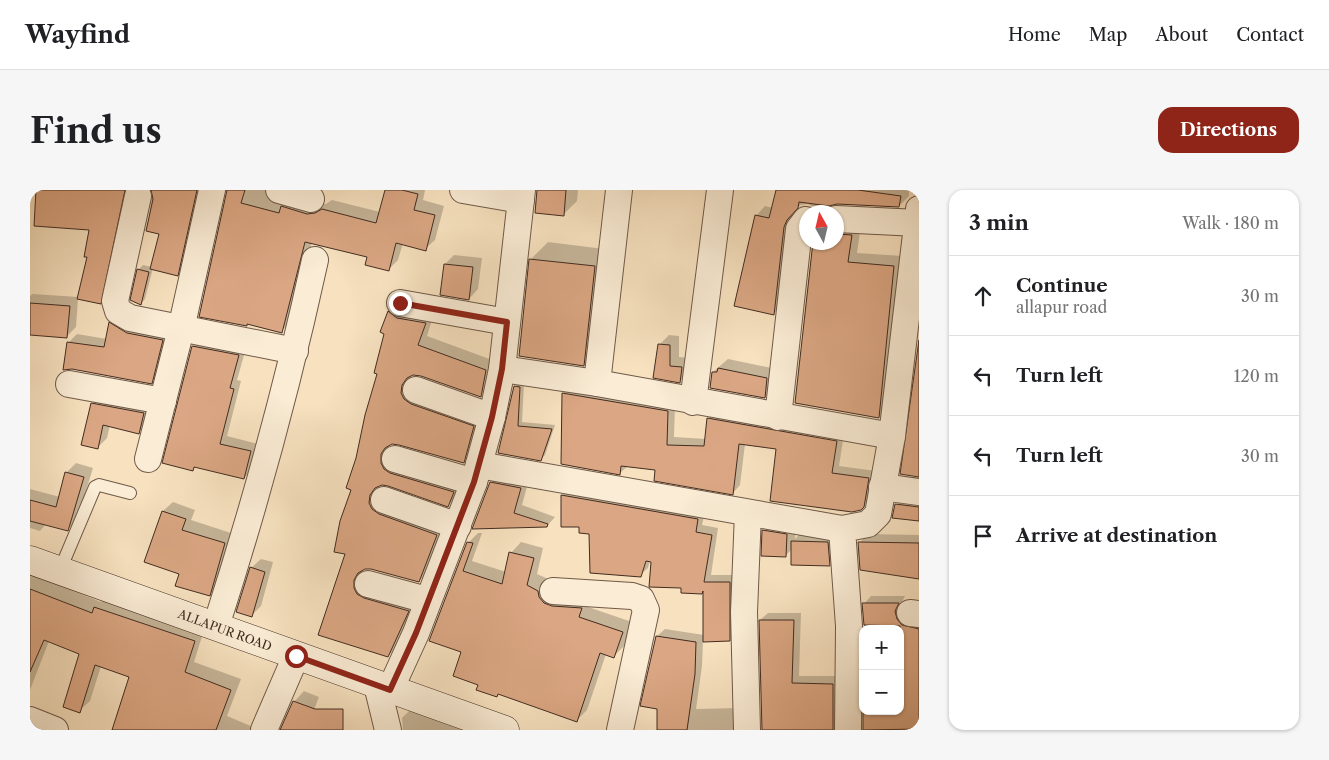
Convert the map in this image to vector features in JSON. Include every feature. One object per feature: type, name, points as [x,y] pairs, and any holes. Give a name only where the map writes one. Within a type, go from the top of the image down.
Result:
[{"type":"main road","name":"ALLAPUR ROAD","points":[[30,560],[505,730]]},
{"type":"street","points":[[148,458],[181,329],[212,190]]},
{"type":"street","points":[[279,190],[312,199]]},
{"type":"street","points":[[388,730],[383,687],[416,633],[427,600],[458,526],[477,474],[502,369],[521,195],[464,190]]},
{"type":"street","points":[[597,383],[619,190]]},
{"type":"street","points":[[693,402],[720,190]]},
{"type":"street","points":[[138,196],[115,302],[118,311],[130,318],[295,351]]},
{"type":"street","points":[[395,459],[477,474],[842,528],[868,524],[878,514],[892,436],[918,216],[844,219]]},
{"type":"street","points":[[778,417],[799,228]]},
{"type":"street","points":[[216,626],[250,520],[295,351],[315,260]]},
{"type":"street","points":[[400,303],[507,322]]},
{"type":"street","points":[[502,369],[597,383],[693,402],[892,436]]},
{"type":"street","points":[[69,384],[163,401]]},
{"type":"street","points":[[416,390],[492,417]]},
{"type":"street","points":[[882,487],[919,492]]},
{"type":"street","points":[[384,500],[458,526]]},
{"type":"street","points":[[748,513],[744,612],[748,730]]},
{"type":"street","points":[[842,528],[849,626],[848,730]]},
{"type":"street","points":[[368,584],[427,600]]},
{"type":"street","points":[[553,590],[632,596],[641,599],[646,610],[620,730]]},
{"type":"street","points":[[264,730],[296,656]]},
{"type":"street","points":[[30,720],[55,730]]},
{"type":"lane","points":[[60,570],[95,486],[100,485],[130,493]]},
{"type":"building","points":[[36,190],[125,190],[101,304],[77,299],[87,257],[84,257],[89,230],[34,226]]},
{"type":"building","points":[[151,190],[197,190],[178,276],[150,269],[159,234],[146,231],[153,199]]},
{"type":"building","points":[[227,190],[245,190],[241,203],[279,213],[281,206],[307,214],[315,213],[322,209],[376,223],[385,190],[402,190],[418,194],[414,210],[435,215],[426,251],[396,243],[389,271],[365,265],[367,257],[305,242],[282,333],[247,324],[247,326],[199,317]]},
{"type":"building","points":[[537,190],[566,190],[564,216],[535,213]]},
{"type":"building","points":[[776,190],[858,190],[901,196],[899,207],[822,205],[799,202],[798,208],[787,220],[784,227],[774,315],[734,306],[755,215],[769,218]]},
{"type":"building","points":[[844,234],[852,235],[848,262],[894,266],[879,418],[795,403],[812,250],[844,250]]},
{"type":"building","points":[[529,259],[595,266],[584,366],[519,356]]},
{"type":"building","points":[[444,264],[473,267],[469,300],[440,295]]},
{"type":"building","points":[[137,269],[149,272],[141,305],[130,300]]},
{"type":"building","points":[[30,303],[70,306],[67,338],[30,335]]},
{"type":"building","points":[[388,311],[397,318],[426,323],[418,345],[486,370],[481,397],[421,376],[413,375],[407,378],[402,385],[401,393],[404,399],[411,404],[474,426],[464,463],[392,444],[385,448],[381,454],[381,463],[384,469],[390,473],[454,492],[448,507],[382,485],[375,488],[370,495],[369,503],[372,509],[379,514],[437,535],[419,582],[371,569],[365,569],[358,573],[354,580],[354,588],[357,594],[364,598],[409,611],[388,657],[318,635],[345,554],[334,552],[340,521],[351,490],[346,488],[356,458],[365,415],[377,374],[374,373],[384,334],[380,332]]},
{"type":"building","points":[[109,322],[127,333],[163,340],[152,384],[72,369],[63,370],[67,342],[104,347]]},
{"type":"building","points":[[919,340],[919,477],[900,474]]},
{"type":"building","points":[[658,344],[670,345],[670,366],[682,367],[680,383],[653,378]]},
{"type":"building","points":[[192,346],[239,355],[230,388],[234,389],[220,444],[251,451],[244,479],[194,467],[193,471],[162,463]]},
{"type":"building","points":[[718,368],[767,378],[765,398],[710,388],[712,372],[717,372]]},
{"type":"building","points":[[514,386],[520,387],[518,426],[552,429],[541,461],[498,453]]},
{"type":"building","points":[[562,393],[668,411],[667,445],[704,446],[707,418],[837,441],[832,473],[869,478],[864,507],[861,510],[852,512],[770,501],[776,449],[739,444],[733,495],[654,481],[655,470],[621,466],[620,475],[561,464]]},
{"type":"building","points":[[91,403],[144,413],[139,434],[103,425],[98,449],[81,445]]},
{"type":"building","points":[[65,472],[84,477],[68,531],[30,521],[30,500],[56,507]]},
{"type":"building","points":[[490,482],[521,488],[514,513],[548,524],[547,527],[472,529]]},
{"type":"building","points":[[561,495],[698,519],[696,532],[712,535],[704,582],[730,582],[730,641],[703,642],[703,591],[702,594],[681,593],[681,588],[649,587],[651,562],[646,561],[641,577],[590,573],[589,534],[579,533],[579,527],[561,527]]},
{"type":"building","points":[[895,504],[919,507],[919,521],[892,518]]},
{"type":"building","points":[[162,511],[186,519],[182,530],[225,543],[210,596],[175,586],[179,574],[144,562]]},
{"type":"building","points":[[762,530],[787,534],[786,557],[761,556]]},
{"type":"building","points":[[791,541],[828,542],[830,566],[791,565]]},
{"type":"building","points":[[467,542],[473,543],[463,571],[502,584],[509,552],[534,558],[527,585],[538,591],[539,597],[544,603],[552,606],[582,608],[579,617],[623,632],[614,658],[600,653],[577,722],[498,694],[497,697],[476,690],[478,685],[453,676],[461,652],[429,641]]},
{"type":"building","points":[[858,542],[919,543],[919,579],[860,570]]},
{"type":"building","points":[[250,567],[265,572],[252,617],[236,612]]},
{"type":"building","points":[[30,589],[92,613],[94,607],[195,641],[185,672],[231,690],[216,730],[112,730],[129,677],[95,665],[80,713],[63,707],[79,654],[44,640],[30,672]]},
{"type":"building","points":[[862,603],[899,603],[895,611],[897,619],[902,625],[864,625]]},
{"type":"building","points":[[759,620],[794,620],[792,683],[833,684],[833,730],[762,730]]},
{"type":"building","points":[[904,625],[919,629],[919,729],[863,730],[863,715],[904,715]]},
{"type":"building","points":[[656,636],[696,642],[695,674],[687,730],[657,730],[657,709],[640,706]]},
{"type":"building","points":[[293,701],[315,709],[343,709],[343,730],[280,730]]},
{"type":"route","points":[[296,656],[390,690],[416,633],[427,600],[474,482],[492,417],[502,369],[507,322],[400,303]]}]
